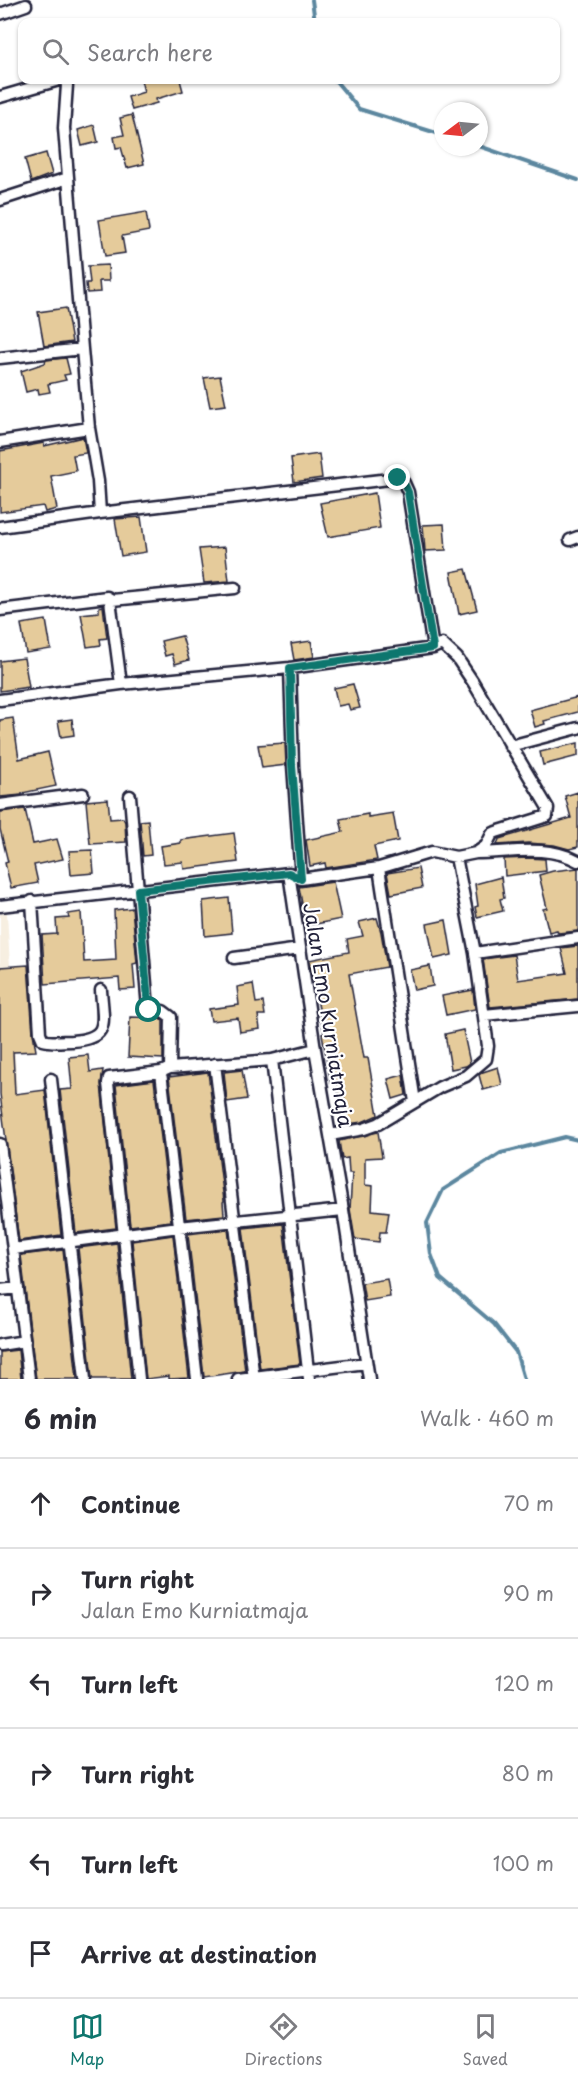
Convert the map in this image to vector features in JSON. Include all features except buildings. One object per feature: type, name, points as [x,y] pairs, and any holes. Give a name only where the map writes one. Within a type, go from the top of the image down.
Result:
[{"type":"street","points":[[0,14],[26,4]]},
{"type":"street","points":[[0,97],[45,84]]},
{"type":"street","points":[[67,84],[64,128],[89,428],[98,481],[100,513]]},
{"type":"street","points":[[0,200],[68,178]]},
{"type":"street","points":[[0,358],[82,349]]},
{"type":"street","points":[[0,442],[89,428]]},
{"type":"street","points":[[0,527],[398,478],[404,483],[408,492],[433,648]]},
{"type":"street","points":[[0,610],[105,597],[112,600],[235,588]]},
{"type":"street","points":[[112,600],[110,600],[121,684]]},
{"type":"street","points":[[0,700],[121,684],[290,668],[433,648],[442,644],[457,658],[548,808],[547,816],[492,834],[486,846],[476,853]]},
{"type":"street","points":[[290,668],[292,765],[301,879]]},
{"type":"street","points":[[510,746],[578,728]]},
{"type":"street","points":[[0,805],[83,794]]},
{"type":"street","points":[[130,796],[148,1008],[152,1011],[163,1011],[171,1017],[165,1070],[179,1227],[197,1379]]},
{"type":"street","points":[[0,906],[289,873],[301,879],[379,868],[432,852],[456,857],[476,853],[530,850],[552,852],[578,861]]},
{"type":"street","points":[[330,1135],[378,1124],[440,1087],[466,1076],[486,1059],[488,1046],[475,953],[456,857]]},
{"type":"street","points":[[379,868],[415,1102]]},
{"type":"street","name":"Jalan Emo Kurniatmaja","points":[[289,873],[315,1049],[369,1379]]},
{"type":"street","points":[[32,901],[40,1033],[43,1040],[54,1042],[85,1040],[97,1034],[103,1023],[101,990]]},
{"type":"street","points":[[475,953],[578,938]]},
{"type":"street","points":[[234,958],[300,949]]},
{"type":"street","points":[[484,1015],[578,1006]]},
{"type":"street","points":[[139,1379],[109,1078],[215,1064],[272,1060],[315,1049]]},
{"type":"street","points":[[272,1060],[309,1375]]},
{"type":"street","points":[[215,1064],[253,1378]]},
{"type":"street","points":[[51,1079],[85,1379]]},
{"type":"street","points":[[0,1144],[6,1234],[14,1249],[29,1379]]},
{"type":"street","points":[[14,1249],[179,1227],[343,1210]]},
{"type":"street","points":[[0,1290],[18,1288]]},
{"type":"street","points":[[0,1345],[25,1341]]},
{"type":"street","points":[[238,1379],[309,1375],[366,1363]]},
{"type":"shaded area","points":[[7,913],[17,1092],[0,1095],[0,914]]},
{"type":"waterway","points":[[312,0],[314,18]]},
{"type":"waterway","points":[[338,84],[359,109],[434,132]]},
{"type":"waterway","points":[[488,149],[578,180]]},
{"type":"waterway","points":[[524,1379],[516,1352],[494,1324],[440,1278],[431,1254],[427,1223],[443,1190],[501,1153],[565,1137],[578,1140]]},
{"type":"route","points":[[149,1010],[138,890],[289,873],[301,879],[292,765],[290,668],[433,648],[408,492],[404,483],[398,478]]}]
